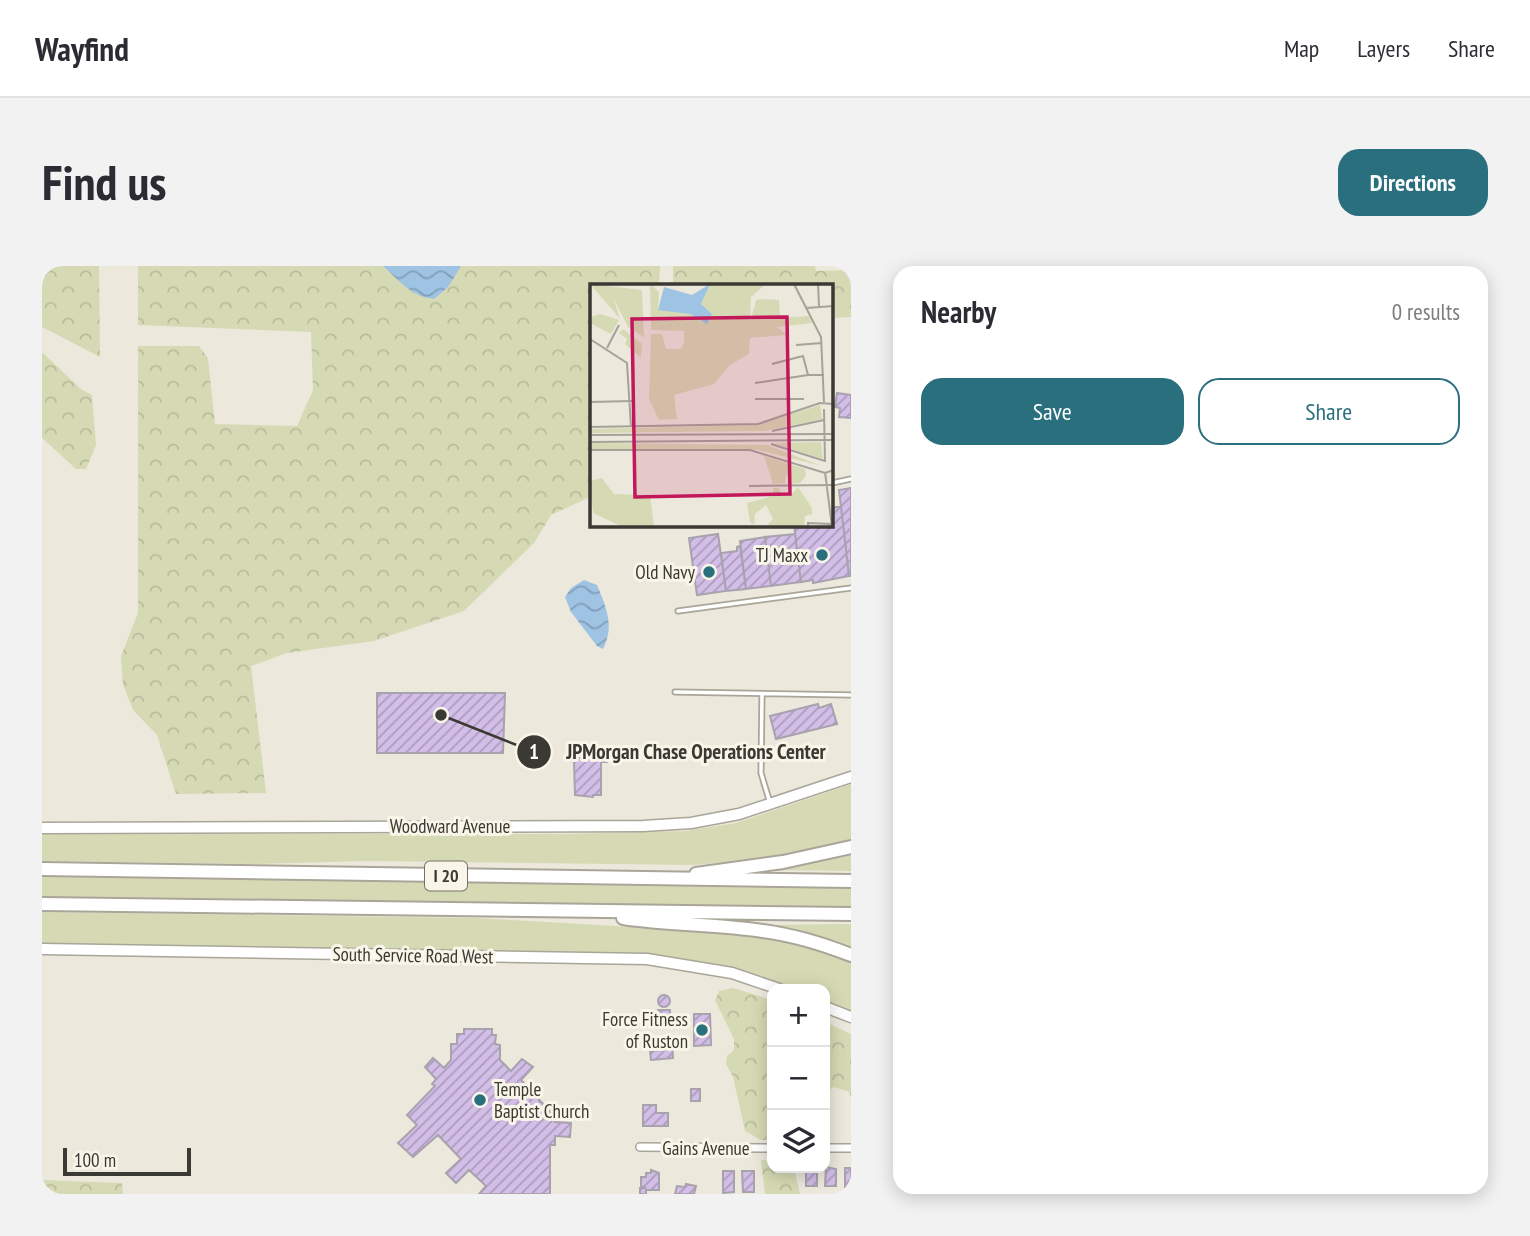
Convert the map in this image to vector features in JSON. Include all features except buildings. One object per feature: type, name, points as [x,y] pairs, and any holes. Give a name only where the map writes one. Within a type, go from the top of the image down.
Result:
[{"type":"highway","points":[[653,879],[783,862],[851,848]]},
{"type":"highway","name":"I 20","points":[[42,869],[851,881]]},
{"type":"highway","name":"I 20","points":[[42,904],[851,915]]},
{"type":"highway","points":[[582,911],[653,922],[764,931],[827,946],[851,955]]},
{"type":"main road","name":"Woodward Avenue","points":[[42,828],[643,826],[716,820],[771,805],[851,777]]},
{"type":"main road","name":"South Service Road West","points":[[42,949],[647,959],[732,973],[767,985]]},
{"type":"main road","points":[[830,1009],[851,1017]]},
{"type":"street","name":"Gains Avenue","points":[[640,1147],[767,1148]]},
{"type":"street","points":[[830,1148],[851,1148]]},
{"type":"lane","points":[[678,611],[851,588]]},
{"type":"lane","points":[[675,692],[851,695]]},
{"type":"lane","points":[[762,695],[761,773],[771,805]]},
{"type":"green space","points":[[42,266],[99,266],[100,357],[42,327]]},
{"type":"green space","points":[[138,266],[383,266],[391,273],[460,266],[660,266],[659,284],[590,284],[590,497],[551,515],[534,543],[464,611],[374,641],[287,653],[251,666],[266,793],[176,794],[157,735],[133,710],[123,685],[121,656],[138,613],[138,346],[199,346],[208,358],[215,424],[297,426],[313,390],[311,332],[138,325]]},
{"type":"green space","points":[[673,266],[815,266],[816,271],[851,270],[851,317],[834,318],[834,284],[673,284]]},
{"type":"green space","points":[[42,352],[82,390],[92,395],[96,445],[86,469],[76,469],[42,438]]},
{"type":"green space","points":[[851,784],[851,841],[764,858],[695,865],[42,861],[42,834],[564,834],[685,831],[736,823]]},
{"type":"green space","points":[[851,850],[851,871],[761,870]]},
{"type":"green space","points":[[42,876],[851,886],[851,908],[42,898]]},
{"type":"green space","points":[[42,912],[476,918],[738,933],[793,943],[851,962],[851,1013],[830,1005],[830,984],[777,984],[724,967],[646,956],[42,945]]},
{"type":"green space","points":[[851,924],[851,952],[768,927],[768,925]]},
{"type":"green space","points":[[733,988],[767,998],[767,1140],[761,1140],[745,1131],[733,1077],[726,1064],[727,1056],[734,1050],[734,1039],[715,1000],[719,991]]},
{"type":"green space","points":[[830,1024],[851,1034],[851,1097],[849,1092],[834,1087],[830,1089]]},
{"type":"green space","points":[[761,1160],[767,1161],[767,1173],[795,1173],[800,1194],[765,1194]]},
{"type":"green space","points":[[42,1180],[122,1183],[123,1194],[42,1194]]},
{"type":"water","points":[[383,266],[460,268],[448,287],[434,299],[418,295]]},
{"type":"water","points":[[584,580],[597,585],[606,609],[609,624],[603,649],[597,646],[571,612],[565,597],[571,588]]},
{"type":"place","name":"TJ Maxx","points":[[822,555]]},
{"type":"place","name":"Old Navy","points":[[709,572]]},
{"type":"place","name":"JPMorgan Chase Operations Center","points":[[441,715]]},
{"type":"place","name":"Force Fitness of Ruston","points":[[702,1030]]},
{"type":"place","name":"Temple Baptist Church","points":[[480,1100]]}]
